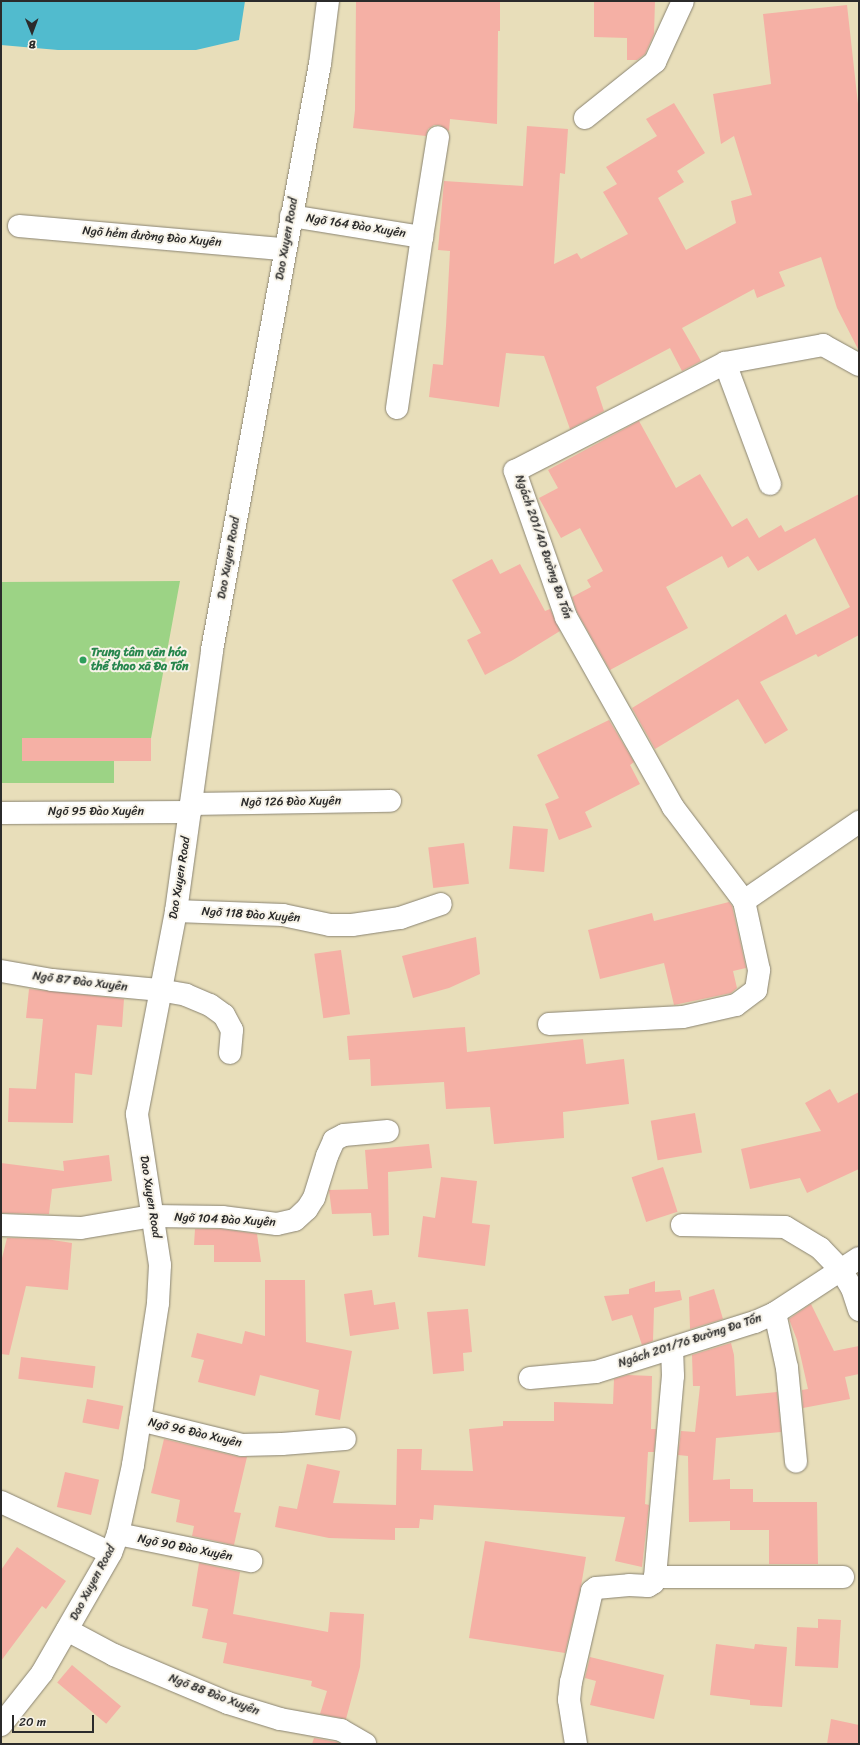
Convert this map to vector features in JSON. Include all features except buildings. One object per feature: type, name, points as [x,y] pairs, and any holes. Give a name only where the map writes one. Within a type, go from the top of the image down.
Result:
[{"type":"street","name":"Dao Xuyen Road","points":[[1,1725],[42,1673],[114,1544],[140,1420],[158,1303],[160,1264],[137,1114],[176,911],[212,650],[284,249],[320,64],[328,1]]},
{"type":"street","points":[[585,118],[655,62],[683,1]]},
{"type":"street","points":[[397,408],[438,137]]},
{"type":"street","name":"Ngõ 164 Đào Xuyên","points":[[291,216],[422,237]]},
{"type":"street","name":"Ngõ hẻm đường Đào Xuyên","points":[[19,226],[284,249]]},
{"type":"street","name":"Ngách 201/40 Đường Đa Tốn","points":[[744,901],[673,807],[566,617],[515,471],[725,363],[823,345],[859,365]]},
{"type":"street","points":[[725,363],[770,484]]},
{"type":"street","name":"Ngõ 126 Đào Xuyên","points":[[191,808],[390,801]]},
{"type":"street","name":"Ngõ 95 Đào Xuyên","points":[[1,813],[191,808]]},
{"type":"street","points":[[549,1024],[683,1017],[736,1005],[756,990],[759,970],[744,901],[859,822]]},
{"type":"street","name":"Ngõ 118 Đào Xuyên","points":[[176,911],[283,915],[330,925],[345,925],[400,918],[442,904]]},
{"type":"street","name":"Ngõ 87 Đào Xuyên","points":[[1,971],[52,980],[160,990],[186,995],[210,1005],[224,1015],[232,1030],[230,1053]]},
{"type":"street","name":"Ngõ 104 Đào Xuyên","points":[[1,1225],[81,1228],[153,1216],[222,1217],[277,1224],[295,1220],[314,1198],[327,1156],[334,1140],[344,1135],[388,1131]]},
{"type":"street","points":[[682,1225],[786,1227],[850,1264],[852,1288],[859,1310]]},
{"type":"street","name":"Ngách 201/76 Đường Đa Tốn","points":[[530,1378],[596,1372],[755,1322],[775,1313],[850,1264]]},
{"type":"street","points":[[775,1313],[787,1368],[796,1462]]},
{"type":"street","points":[[576,1744],[569,1700],[571,1682],[592,1591],[596,1588],[628,1585],[648,1586],[653,1583],[655,1577],[673,1376],[672,1349]]},
{"type":"street","name":"Ngõ 96 Đào Xuyên","points":[[140,1420],[242,1445],[282,1444],[345,1439]]},
{"type":"street","name":"Ngõ 90 Đào Xuyên","points":[[1,1502],[114,1544],[251,1561]]},
{"type":"street","points":[[655,1577],[843,1577]]},
{"type":"street","name":"Ngõ 88 Đào Xuyên","points":[[67,1630],[114,1655],[228,1703],[280,1719],[341,1730],[365,1744]]},
{"type":"green space","name":"Trung tâm văn hóa thể thao xã Đa Tốn","points":[[180,581],[147,760],[114,760],[114,783],[1,783],[1,582]]},
{"type":"water","points":[[1,1],[245,1],[239,40],[196,50],[58,50],[1,45]]},
{"type":"place","name":"Trung tâm văn hóa thể thao xã Đa Tốn","points":[[83,660]]}]
